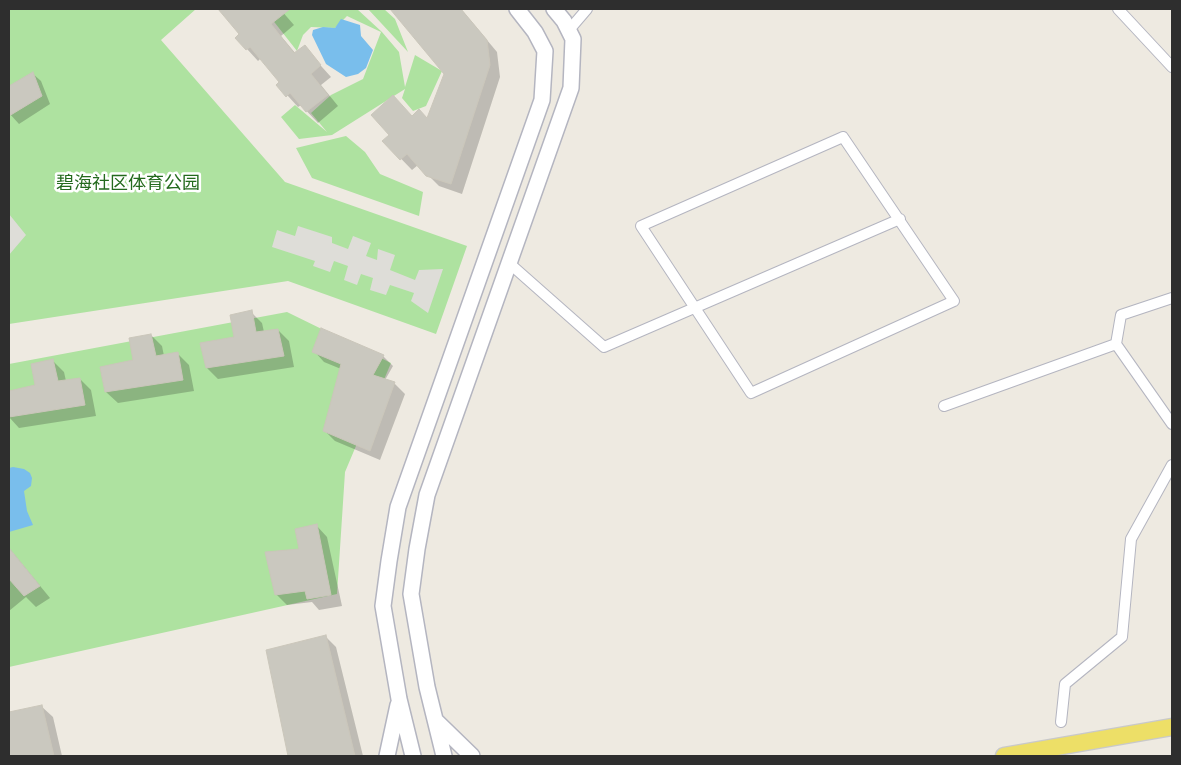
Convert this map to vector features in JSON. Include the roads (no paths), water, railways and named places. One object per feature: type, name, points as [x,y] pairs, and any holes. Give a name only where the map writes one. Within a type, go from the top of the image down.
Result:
[{"type":"main road","points":[[1004,756],[1172,727]]},
{"type":"street","points":[[413,756],[399,699],[383,606],[398,507],[542,100],[545,51],[535,32],[517,9]]},
{"type":"street","points":[[444,756],[427,687],[411,594],[417,549],[427,495],[571,88],[573,39],[554,9]]},
{"type":"street","points":[[569,30],[587,9]]},
{"type":"street","points":[[1118,9],[1172,67]]},
{"type":"street","points":[[843,136],[900,219],[954,301],[751,393],[641,226],[843,136]]},
{"type":"street","points":[[509,263],[604,347],[900,219]]},
{"type":"street","points":[[1172,298],[1121,315],[1116,344],[1172,424]]},
{"type":"street","points":[[944,406],[1116,344]]},
{"type":"street","points":[[1061,722],[1065,684],[1122,637],[1131,539],[1172,465]]},
{"type":"street","points":[[387,756],[399,699]]},
{"type":"street","points":[[437,722],[472,756]]},
{"type":"water","points":[[341,19],[360,25],[361,36],[373,50],[366,68],[358,74],[346,77],[326,64],[312,35],[313,30],[323,27],[335,28]]},
{"type":"water","points":[[9,468],[24,469],[30,473],[32,478],[31,486],[24,491],[27,511],[33,525],[9,532]]},
{"type":"park label","name":"碧海社区体育公园","points":[[128,184]]}]
